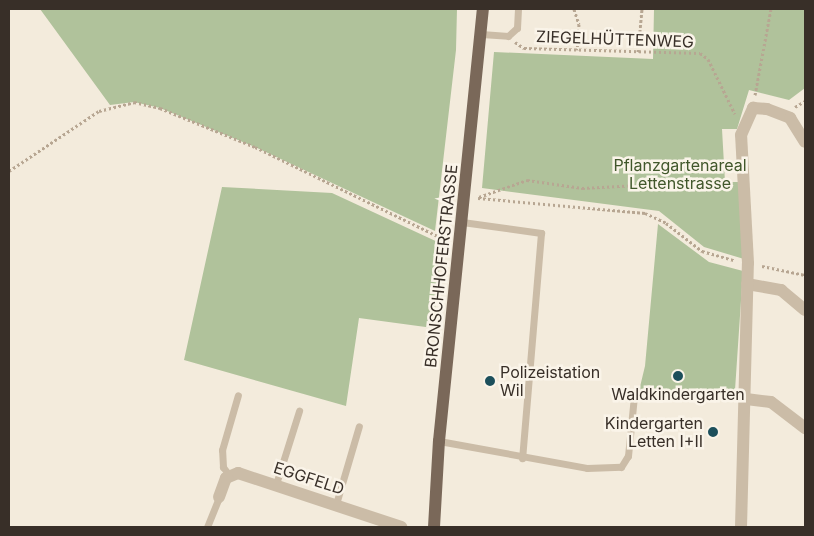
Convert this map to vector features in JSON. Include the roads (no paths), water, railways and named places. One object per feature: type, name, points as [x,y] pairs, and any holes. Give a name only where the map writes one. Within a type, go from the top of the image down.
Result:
[{"type":"main road","name":"BRONSCHHOFERSTRASSE","points":[[434,527],[439,441],[483,9]]},
{"type":"street","points":[[741,527],[746,399],[748,263],[739,145],[743,127],[753,108],[785,114],[794,122],[805,142]]},
{"type":"street","points":[[747,284],[781,290],[805,310]]},
{"type":"street","points":[[746,399],[772,402],[805,428]]},
{"type":"street","name":"EGGFELD","points":[[229,475],[238,473],[276,484],[401,527]]},
{"type":"street","points":[[219,497],[229,475]]},
{"type":"lane","points":[[481,34],[508,36],[517,28],[518,9]]},
{"type":"lane","points":[[462,222],[542,233],[522,458]]},
{"type":"lane","points":[[229,475],[223,468],[222,450],[238,394]]},
{"type":"lane","points":[[439,441],[522,458],[587,468],[611,469],[626,464],[634,396]]},
{"type":"lane","points":[[276,484],[299,411]]},
{"type":"lane","points":[[336,504],[359,426]]},
{"type":"lane","points":[[206,527],[219,497]]},
{"type":"place","name":"Waldkindergarten","points":[[678,376]]},
{"type":"place","name":"Polizeistation Wil","points":[[490,381]]},
{"type":"place","name":"Kindergarten Letten I+II","points":[[713,432]]},
{"type":"park label","name":"Pflanzgartenareal Lettenstrasse","points":[[680,174]]}]
